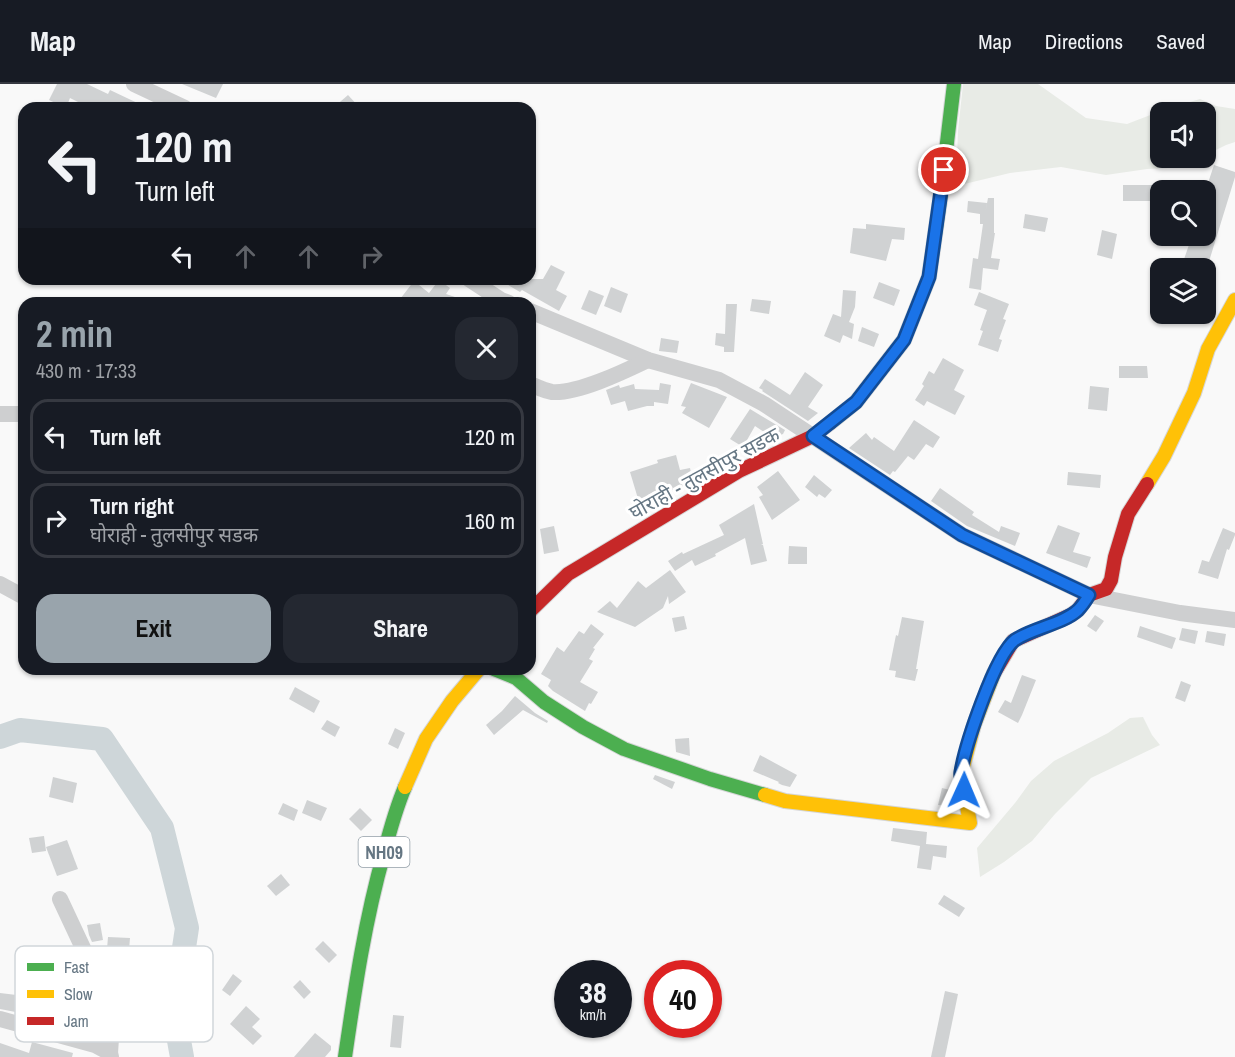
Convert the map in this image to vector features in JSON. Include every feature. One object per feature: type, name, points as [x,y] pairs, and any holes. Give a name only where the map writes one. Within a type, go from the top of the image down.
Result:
[{"type":"main road","name":"घोराही - तुलसीपुर सडक","points":[[536,605],[568,574],[739,471],[813,436],[856,402],[904,340],[929,277],[954,84]]},
{"type":"main road","points":[[509,675],[516,678],[544,702],[624,749],[710,779],[785,801],[970,823],[961,774],[974,725],[994,672],[1013,641],[1071,615],[1078,610],[1089,595],[1106,589],[1111,580],[1115,557],[1128,514],[1164,456],[1194,393],[1208,349],[1235,300]]},
{"type":"main road","name":"NH09","points":[[345,1057],[358,965],[376,880],[396,807],[426,739],[473,675]]},
{"type":"street","points":[[134,84],[172,102]]},
{"type":"street","points":[[478,285],[496,297]]},
{"type":"street","points":[[536,313],[648,360],[719,380],[764,404],[962,535],[1089,595],[1180,613],[1235,620]]},
{"type":"street","points":[[536,386],[551,392],[569,391],[648,360]]},
{"type":"street","points":[[0,414],[18,414]]},
{"type":"street","points":[[0,584],[18,594]]},
{"type":"street","points":[[60,899],[82,946]]},
{"type":"street","points":[[0,1018],[15,1022]]},
{"type":"street","points":[[84,1042],[95,1045],[111,1055]]},
{"type":"shaded area","points":[[963,84],[1038,84],[1086,118],[1127,124],[1150,115],[1150,168],[1168,168],[1106,175],[1061,167],[1010,173],[956,186]]},
{"type":"shaded area","points":[[1200,99],[1207,102],[1190,102]]},
{"type":"shaded area","points":[[1216,106],[1235,109],[1235,142],[1216,150]]},
{"type":"shaded area","points":[[1143,717],[1160,745],[1091,778],[1032,841],[980,877],[977,848],[1031,781],[1054,761],[1108,733],[1130,718]]},
{"type":"building","points":[[57,84],[87,84],[108,94],[110,90],[135,102],[78,102],[70,98],[68,102],[49,100]]},
{"type":"building","points":[[182,84],[223,84],[216,98]]},
{"type":"building","points":[[348,95],[354,102],[340,102]]},
{"type":"building","points":[[1216,166],[1235,172],[1216,239],[1216,180],[1209,180]]},
{"type":"building","points":[[1123,185],[1150,185],[1150,201],[1123,201]]},
{"type":"building","points":[[988,198],[994,198],[995,233],[991,258],[1000,259],[998,270],[983,268],[981,290],[969,288],[973,258],[978,259],[983,224],[980,224],[980,214],[967,212],[968,201],[987,203],[985,214]]},
{"type":"building","points":[[1025,214],[1048,218],[1045,232],[1023,228]]},
{"type":"building","points":[[866,224],[905,228],[904,240],[892,239],[886,261],[850,253],[853,228],[866,229]]},
{"type":"building","points":[[1102,230],[1117,234],[1112,259],[1097,255]]},
{"type":"building","points":[[1189,246],[1214,246],[1210,258],[1184,258]]},
{"type":"building","points":[[551,265],[565,272],[556,290],[567,296],[559,311],[536,297],[508,285],[536,285],[536,279],[543,279]]},
{"type":"building","points":[[879,282],[900,290],[894,306],[873,298]]},
{"type":"building","points":[[411,285],[419,285],[429,293],[435,285],[446,285],[450,288],[446,294],[455,297],[402,297]]},
{"type":"building","points":[[611,287],[628,294],[621,313],[604,306]]},
{"type":"building","points":[[589,290],[604,296],[596,315],[581,309]]},
{"type":"building","points":[[843,290],[856,291],[855,307],[849,322],[854,324],[852,339],[843,335],[840,343],[824,336],[833,314],[841,317]]},
{"type":"building","points":[[979,292],[1009,304],[1003,319],[1006,320],[999,339],[1002,340],[998,352],[978,345],[987,310],[974,305]]},
{"type":"building","points":[[752,299],[771,301],[769,314],[750,311]]},
{"type":"building","points":[[726,304],[737,304],[734,352],[724,352],[724,347],[715,345],[716,333],[725,334]]},
{"type":"building","points":[[862,327],[879,334],[874,347],[858,341]]},
{"type":"building","points":[[661,338],[679,341],[677,353],[659,351]]},
{"type":"building","points":[[943,358],[964,370],[954,390],[965,396],[955,415],[927,401],[924,406],[915,400],[924,386],[922,384],[929,371],[934,374]]},
{"type":"building","points":[[1119,366],[1147,366],[1148,378],[1119,378]]},
{"type":"building","points":[[805,372],[823,385],[808,407],[818,413],[808,421],[759,388],[765,379],[790,395]]},
{"type":"building","points":[[660,383],[671,385],[668,404],[654,402],[654,406],[628,411],[625,401],[611,405],[606,390],[619,385],[620,388],[634,384],[635,389],[659,390]]},
{"type":"building","points":[[691,383],[727,397],[709,428],[682,413],[686,407],[681,406]]},
{"type":"building","points":[[1090,386],[1109,388],[1107,411],[1088,409]]},
{"type":"building","points":[[750,409],[785,430],[783,434],[773,438],[755,426],[743,447],[730,439]]},
{"type":"building","points":[[914,420],[940,437],[933,448],[926,444],[914,460],[908,456],[890,475],[849,448],[866,433],[872,440],[874,437],[894,451]]},
{"type":"building","points":[[676,455],[680,470],[690,468],[693,481],[684,484],[684,487],[639,502],[630,472],[658,463],[657,460]]},
{"type":"building","points":[[778,471],[800,500],[772,520],[759,497],[763,495],[757,487]]},
{"type":"building","points":[[1068,472],[1101,475],[1100,488],[1067,485]]},
{"type":"building","points":[[814,475],[832,490],[825,498],[819,494],[817,497],[805,487]]},
{"type":"building","points":[[940,488],[974,512],[972,515],[999,532],[1001,526],[1020,533],[1015,546],[967,526],[931,501]]},
{"type":"building","points":[[754,504],[763,544],[761,545],[763,545],[767,561],[751,565],[745,538],[695,566],[692,560],[675,571],[668,561],[682,552],[683,554],[724,535],[719,525]]},
{"type":"building","points":[[1058,525],[1080,533],[1073,552],[1091,557],[1087,568],[1046,553]]},
{"type":"building","points":[[554,526],[559,551],[544,554],[540,529]]},
{"type":"building","points":[[1223,528],[1235,535],[1229,550],[1227,549],[1218,579],[1198,573],[1202,560],[1209,562]]},
{"type":"building","points":[[789,546],[807,547],[807,564],[788,564]]},
{"type":"building","points":[[670,570],[686,592],[669,604],[668,596],[663,608],[635,627],[597,612],[610,601],[617,608],[638,581],[646,588]]},
{"type":"building","points":[[1095,615],[1104,621],[1096,632],[1087,626]]},
{"type":"building","points":[[684,616],[687,629],[675,632],[672,618]]},
{"type":"building","points":[[902,617],[924,621],[915,681],[895,677],[896,671],[889,670]]},
{"type":"building","points":[[591,624],[604,634],[593,648],[595,649],[589,659],[593,661],[580,682],[598,692],[585,711],[553,691],[548,686],[551,680],[541,674],[557,647],[564,652],[579,631],[584,634]]},
{"type":"building","points":[[1140,626],[1176,638],[1172,649],[1137,637]]},
{"type":"building","points":[[1182,628],[1198,631],[1195,644],[1179,640]]},
{"type":"building","points":[[1207,631],[1226,634],[1224,646],[1205,642]]},
{"type":"building","points":[[1022,675],[1036,680],[1018,723],[998,712],[1005,700],[1011,703]]},
{"type":"building","points":[[1181,681],[1191,685],[1185,702],[1175,698]]},
{"type":"building","points":[[295,687],[320,701],[314,713],[289,699]]},
{"type":"building","points":[[515,696],[548,721],[547,723],[523,710],[494,735],[486,725]]},
{"type":"building","points":[[327,720],[340,727],[335,737],[321,729]]},
{"type":"building","points":[[395,728],[405,733],[398,749],[388,744]]},
{"type":"building","points":[[689,738],[690,756],[676,752],[675,739]]},
{"type":"building","points":[[760,755],[797,775],[790,787],[753,771]]},
{"type":"building","points":[[655,775],[675,782],[672,789],[653,779]]},
{"type":"building","points":[[53,777],[77,783],[73,803],[49,797]]},
{"type":"building","points":[[942,788],[950,790],[950,806],[938,805]]},
{"type":"building","points":[[307,800],[327,808],[321,821],[302,813]]},
{"type":"building","points":[[283,803],[298,810],[294,821],[278,814]]},
{"type":"building","points":[[360,808],[372,820],[361,831],[349,819]]},
{"type":"building","points":[[893,828],[927,832],[926,844],[947,846],[946,858],[933,856],[931,870],[917,868],[920,846],[891,841]]},
{"type":"building","points":[[44,836],[46,851],[32,853],[29,838]]},
{"type":"building","points":[[67,840],[78,869],[57,876],[46,847]]},
{"type":"building","points":[[281,874],[290,885],[276,896],[267,886]]},
{"type":"building","points":[[944,895],[965,908],[959,917],[938,904]]},
{"type":"building","points":[[100,923],[103,940],[92,942],[87,925]]},
{"type":"building","points":[[108,937],[130,938],[129,946],[107,946]]},
{"type":"building","points":[[323,941],[337,955],[329,963],[315,949]]},
{"type":"building","points":[[233,974],[242,981],[230,996],[222,990]]},
{"type":"building","points":[[300,980],[311,992],[304,999],[293,987]]},
{"type":"building","points":[[945,991],[958,994],[945,1057],[931,1057]]},
{"type":"building","points":[[0,993],[15,995],[15,1012],[0,1009]]},
{"type":"building","points":[[246,1006],[260,1019],[252,1027],[262,1036],[253,1045],[230,1024]]},
{"type":"building","points":[[393,1015],[404,1016],[401,1048],[390,1047]]},
{"type":"building","points":[[315,1033],[331,1046],[331,1050],[325,1057],[294,1057]]},
{"type":"building","points":[[32,1042],[73,1053],[72,1057],[0,1057],[0,1043],[29,1053]]},
{"type":"waterway","points":[[0,737],[20,730],[102,739],[162,828],[187,928],[184,946]]},
{"type":"waterway","points":[[179,1042],[182,1057]]},
{"type":"traffic: fast","points":[[830,423],[856,402],[904,340],[929,277],[954,84]]},
{"type":"traffic: fast","points":[[509,675],[516,678],[544,702],[624,749],[710,779],[765,795]]},
{"type":"traffic: fast","points":[[345,1057],[371,903],[391,828],[405,787]]},
{"type":"traffic: slow","points":[[1147,484],[1164,456],[1194,393],[1208,349],[1235,300]]},
{"type":"traffic: slow","points":[[765,795],[785,801],[970,823],[961,774],[974,725],[994,673]]},
{"type":"traffic: slow","points":[[405,787],[426,739],[452,701],[474,675]]},
{"type":"traffic: jam","points":[[536,605],[568,574],[739,471],[813,436],[830,423]]},
{"type":"traffic: jam","points":[[994,673],[1013,641],[1071,615],[1078,610],[1089,595],[1106,589],[1111,580],[1115,557],[1128,514],[1147,484]]},
{"type":"route","points":[[944,170],[929,277],[904,340],[856,402],[813,436],[962,535],[1089,595],[1078,610],[1071,615],[1013,641],[994,672],[974,725],[961,774],[964,790]]}]
